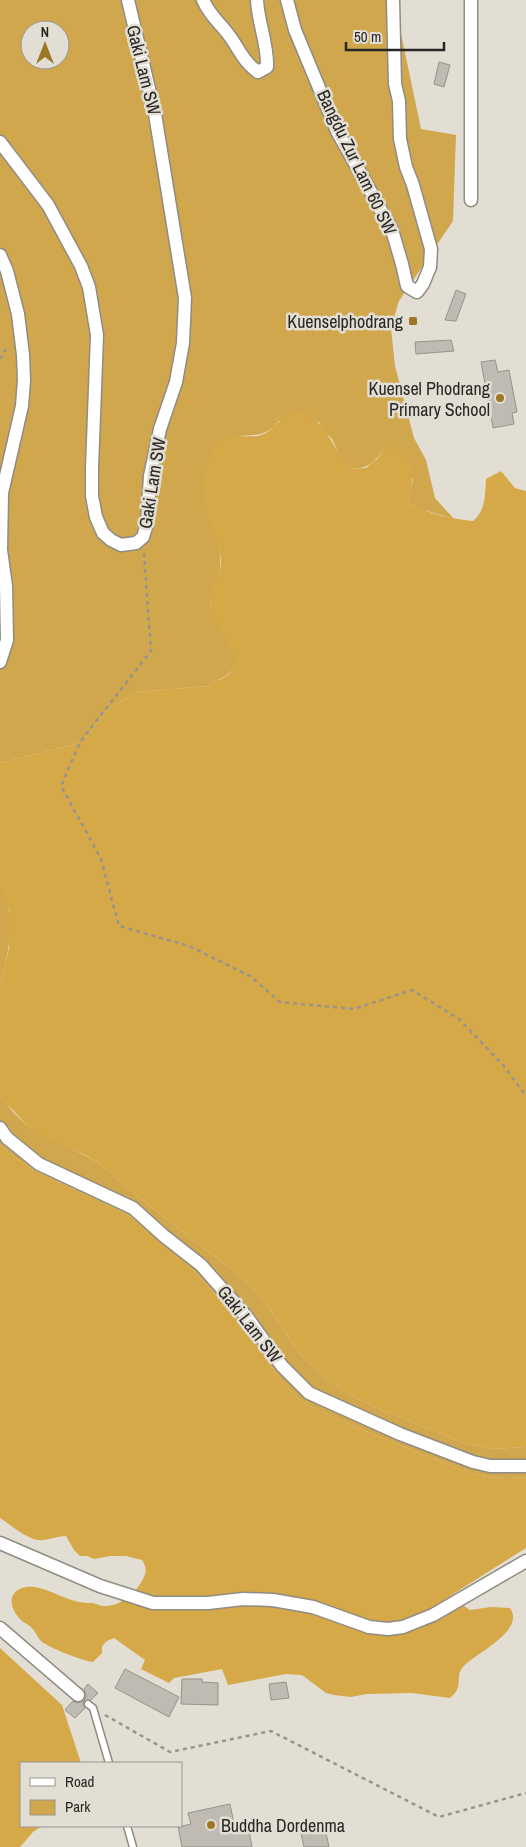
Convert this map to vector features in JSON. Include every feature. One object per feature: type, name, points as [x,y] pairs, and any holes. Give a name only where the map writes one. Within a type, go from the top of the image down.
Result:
[{"type":"street","name":"Gaki Lam SW","points":[[0,142],[48,204],[81,266],[92,299],[97,335],[92,468],[92,496],[96,517],[103,534],[111,540],[121,545],[136,543],[143,537],[147,524],[150,476],[160,429],[176,382],[183,343],[185,298],[155,114],[128,0]]},
{"type":"street","points":[[203,0],[209,13],[230,36],[248,64],[258,72],[267,67],[267,52],[257,0]]},
{"type":"street","name":"Bangdu Zur Lam 60 SW","points":[[287,0],[295,30],[337,131],[392,230],[407,286],[417,292],[423,284],[430,267],[431,249],[406,167],[400,139],[399,101],[395,84],[393,0]]},
{"type":"street","points":[[471,0],[471,200]]},
{"type":"street","points":[[0,255],[7,271],[18,314],[24,380],[22,406],[2,493],[2,550],[6,586],[7,640],[0,662]]},
{"type":"street","name":"Gaki Lam SW","points":[[0,1128],[7,1138],[39,1164],[133,1208],[164,1236],[201,1265],[248,1317],[282,1366],[309,1393],[400,1434],[473,1462],[490,1466],[526,1466]]},
{"type":"street","points":[[0,1543],[100,1586],[153,1603],[243,1599],[273,1600],[313,1607],[369,1627],[388,1629],[403,1627],[434,1615],[526,1561]]},
{"type":"street","points":[[0,1628],[86,1703]]},
{"type":"lane","points":[[86,1703],[109,1762]]},
{"type":"lane","points":[[127,1827],[133,1847]]},
{"type":"path","points":[[143,537],[151,651],[80,742],[60,786],[101,858],[119,926],[189,946],[250,976],[280,1002],[354,1009],[412,990],[459,1019],[504,1066],[526,1096]]},
{"type":"path","points":[[86,1703],[170,1752],[271,1731],[440,1817],[526,1793]]},
{"type":"green space","points":[[0,0],[394,0],[421,129],[456,135],[453,221],[399,301],[391,328],[395,366],[414,438],[426,460],[435,498],[454,519],[421,509],[408,502],[413,479],[383,449],[369,465],[350,469],[341,459],[332,439],[322,429],[319,422],[279,421],[266,432],[256,435],[239,436],[208,515],[217,537],[220,554],[220,570],[210,607],[234,651],[236,662],[234,667],[224,677],[208,686],[137,692],[109,708],[86,737],[72,745],[0,763]]},
{"type":"green space","points":[[0,884],[9,908],[10,934],[0,986]]},
{"type":"green space","points":[[0,1095],[13,1112],[27,1125],[99,1163],[142,1200],[245,1280],[265,1302],[299,1353],[326,1379],[351,1395],[379,1409],[461,1442],[492,1449],[526,1447],[526,1477],[496,1477],[457,1468],[319,1411],[301,1400],[286,1385],[206,1284],[165,1242],[132,1218],[35,1170],[17,1159],[0,1145]]},
{"type":"shaded area","points":[[298,410],[316,420],[350,469],[366,468],[377,459],[383,449],[396,444],[411,465],[412,485],[408,502],[432,513],[473,521],[483,507],[486,479],[501,471],[515,488],[526,491],[526,1447],[492,1449],[461,1442],[379,1409],[351,1395],[326,1379],[299,1353],[265,1302],[245,1280],[142,1200],[99,1163],[48,1138],[27,1125],[0,1095],[0,986],[9,948],[10,910],[0,884],[0,763],[72,745],[86,737],[109,708],[137,692],[208,686],[224,678],[230,672],[235,663],[233,650],[211,612],[210,605],[221,561],[206,505],[206,468],[212,451],[222,440],[264,434],[283,418]]},
{"type":"shaded area","points":[[0,1145],[17,1159],[35,1170],[132,1218],[165,1242],[206,1284],[286,1385],[297,1397],[306,1403],[319,1411],[365,1431],[470,1472],[496,1477],[526,1477],[526,1548],[450,1596],[470,1610],[491,1607],[510,1608],[513,1617],[511,1625],[497,1641],[463,1667],[459,1674],[457,1690],[450,1698],[412,1693],[367,1694],[351,1697],[334,1695],[326,1693],[302,1675],[286,1674],[228,1685],[222,1669],[174,1678],[169,1683],[141,1669],[145,1660],[114,1638],[102,1646],[102,1653],[93,1662],[66,1654],[45,1644],[31,1627],[21,1620],[12,1607],[12,1598],[22,1588],[39,1588],[75,1601],[109,1606],[125,1600],[133,1593],[144,1578],[146,1569],[142,1560],[126,1556],[94,1559],[80,1556],[66,1536],[41,1540],[33,1539],[0,1518]]},
{"type":"shaded area","points":[[0,1648],[62,1705],[81,1762],[20,1762],[20,1827],[40,1827],[33,1832],[20,1847],[0,1847]]},
{"type":"building","points":[[439,62],[450,65],[444,87],[434,84]]},
{"type":"building","points":[[456,290],[466,294],[456,321],[445,320]]},
{"type":"building","points":[[451,340],[454,351],[416,354],[415,342]]},
{"type":"building","points":[[495,360],[498,372],[509,370],[517,412],[512,413],[514,424],[493,428],[481,362]]},
{"type":"building","points":[[125,1669],[179,1697],[169,1717],[115,1688]]},
{"type":"building","points":[[182,1679],[202,1679],[202,1682],[218,1683],[218,1705],[181,1704]]},
{"type":"building","points":[[286,1682],[289,1698],[271,1700],[269,1684]]},
{"type":"building","points":[[88,1684],[98,1693],[91,1700],[84,1701],[86,1696],[84,1689]]},
{"type":"building","points":[[73,1701],[77,1703],[84,1701],[85,1708],[75,1718],[65,1710]]},
{"type":"building","name":"Buddha Dordenma","points":[[230,1804],[235,1828],[248,1826],[252,1847],[182,1847],[178,1827],[191,1824],[188,1813]]},
{"type":"building","points":[[325,1828],[329,1847],[304,1847],[301,1833]]},
{"type":"place","name":"Kuenselphodrang","points":[[413,321]]},
{"type":"place","name":"Kuensel Phodrang Primary School","points":[[500,398]]},
{"type":"place","name":"Buddha Dordenma","points":[[211,1825]]}]
